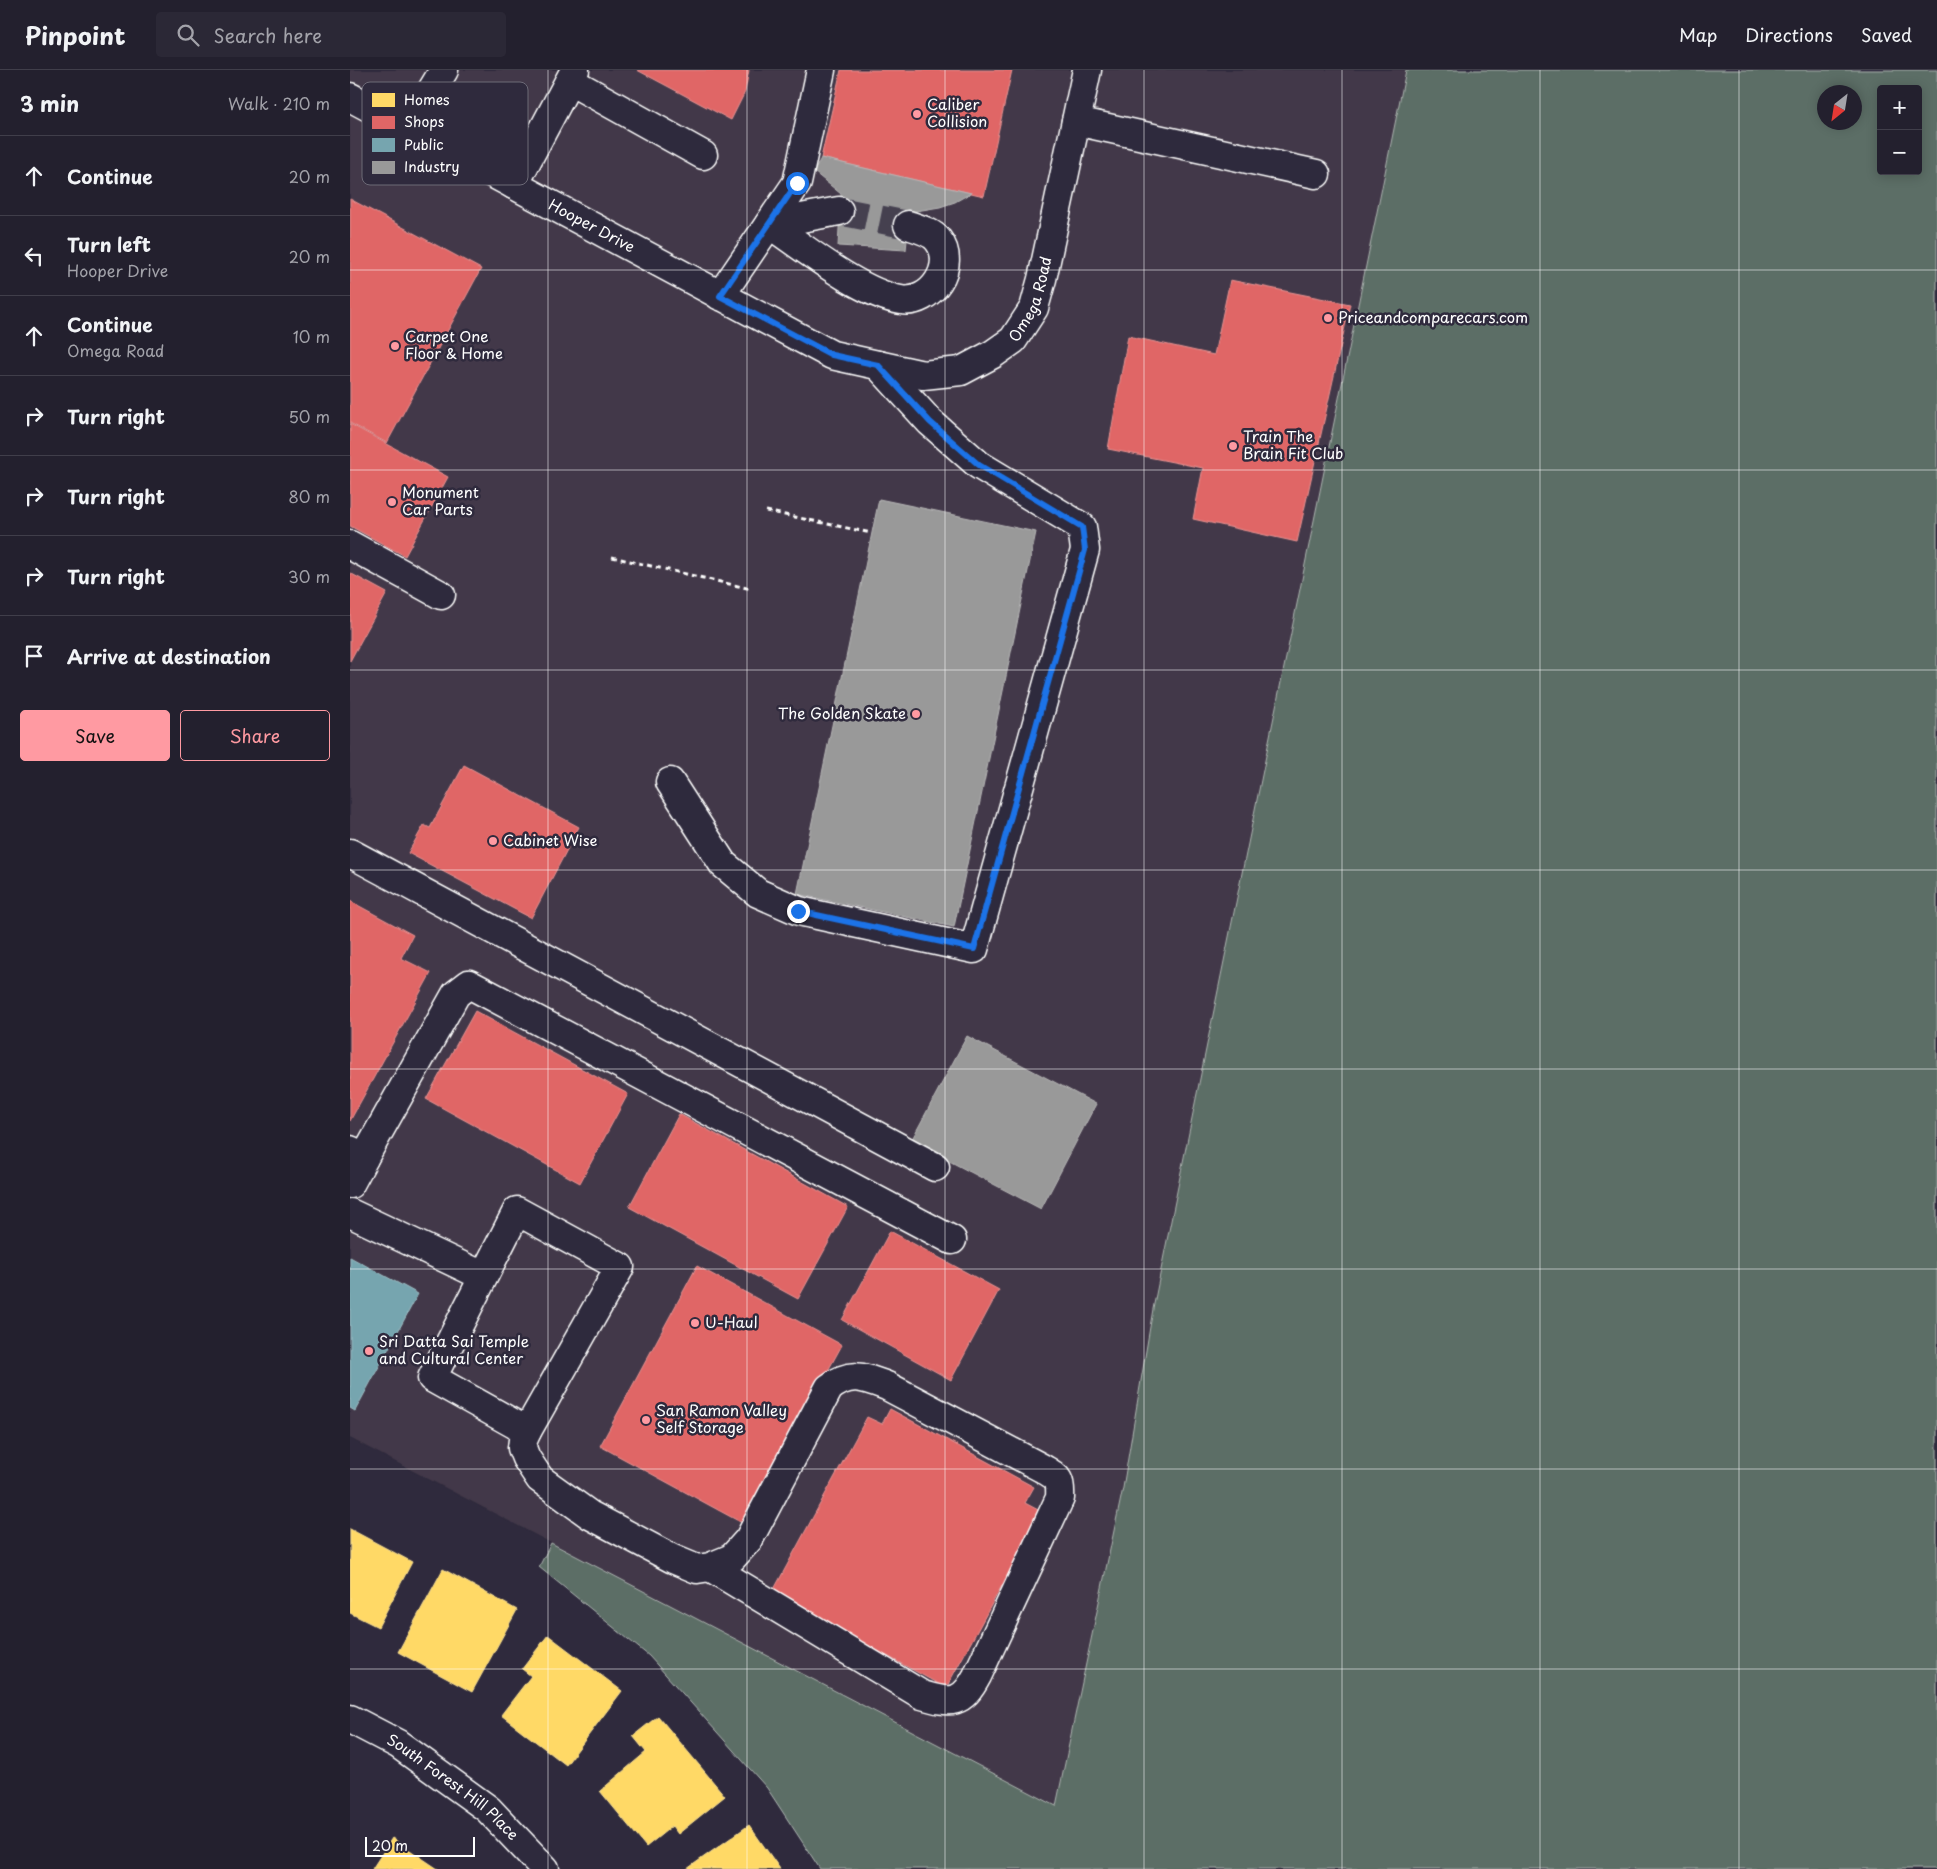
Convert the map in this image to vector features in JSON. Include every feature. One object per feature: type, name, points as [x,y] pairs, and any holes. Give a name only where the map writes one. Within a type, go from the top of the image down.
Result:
[{"type":"street","points":[[437,82],[444,70]]},
{"type":"street","points":[[720,296],[797,183],[821,70]]},
{"type":"street","name":"Omega Road","points":[[832,355],[923,375],[961,371],[993,354],[1013,340],[1034,308],[1042,279],[1087,70]]},
{"type":"street","points":[[528,159],[573,75],[703,155]]},
{"type":"street","name":"Hooper Drive","points":[[350,97],[362,103]]},
{"type":"street","points":[[1076,121],[1316,174]]},
{"type":"street","name":"Hooper Drive","points":[[514,185],[832,355]]},
{"type":"street","points":[[769,224],[839,211]]},
{"type":"street","points":[[769,224],[849,278],[887,297],[904,301],[920,297],[935,285],[945,271],[945,255],[938,239],[908,225]]},
{"type":"street","points":[[670,782],[723,864],[758,893],[798,911],[974,949],[1085,550],[1082,527],[979,465],[930,422],[878,365]]},
{"type":"street","points":[[350,545],[441,596]]},
{"type":"street","points":[[350,853],[935,1167]]},
{"type":"street","points":[[350,1184],[357,1154],[412,1070],[456,994],[469,984],[952,1240]]},
{"type":"street","points":[[527,1431],[432,1378],[517,1211],[620,1267],[527,1431],[522,1448],[526,1458],[540,1479],[590,1515],[673,1559],[697,1569],[710,1567],[732,1558],[749,1539],[829,1388],[839,1380],[851,1376],[868,1379],[887,1386],[1042,1468],[1058,1478],[1061,1485],[1060,1498],[977,1676],[969,1690],[954,1700],[941,1701],[922,1695],[710,1567]]},
{"type":"street","points":[[350,1213],[483,1276]]},
{"type":"street","name":"South Forest Hill Place","points":[[350,1719],[398,1744],[488,1809],[545,1869]]},
{"type":"path","points":[[766,510],[871,533]]},
{"type":"path","points":[[612,557],[751,589]]},
{"type":"shaded area","points":[[350,70],[1406,70],[1153,1309],[1123,1488],[1056,1806],[350,1438]]},
{"type":"green space","points":[[1406,70],[1937,70],[1937,1869],[820,1869],[767,1788],[649,1656],[539,1567],[551,1543],[1056,1806],[1123,1488],[1153,1309]]},
{"type":"building: Homes","points":[[350,1529],[412,1562],[378,1627],[350,1613]]},
{"type":"building: Homes","points":[[443,1569],[517,1610],[472,1692],[398,1652]]},
{"type":"building: Homes","points":[[548,1635],[622,1691],[566,1765],[501,1715],[531,1676],[522,1669]]},
{"type":"building: Homes","points":[[658,1716],[725,1796],[678,1834],[672,1826],[646,1847],[600,1791],[646,1752],[633,1736]]},
{"type":"building: Homes","points":[[749,1825],[780,1869],[687,1869]]},
{"type":"building: Homes","points":[[392,1838],[438,1869],[372,1869]]},
{"type":"building: Shops","points":[[637,70],[749,70],[745,92],[731,120]]},
{"type":"building: Shops","name":"Caliber Collision","points":[[841,70],[1012,70],[984,196],[821,158]]},
{"type":"building: Shops","name":"Carpet One Floor & Home","points":[[350,199],[481,269],[387,443],[350,423]]},
{"type":"building: Shops","points":[[1230,280],[1350,304],[1297,542],[1193,519],[1203,468],[1108,449],[1128,336],[1214,355]]},
{"type":"building: Shops","name":"Monument Car Parts","points":[[350,424],[448,477],[405,556],[350,526]]},
{"type":"building: Shops","points":[[350,573],[387,593],[350,661]]},
{"type":"building: Shops","name":"Cabinet Wise","points":[[464,765],[579,827],[531,918],[408,853],[424,825],[430,828]]},
{"type":"building: Shops","points":[[350,901],[413,935],[401,958],[431,973],[350,1121]]},
{"type":"building: Shops","points":[[475,1011],[628,1094],[580,1183],[426,1099]]},
{"type":"building: Shops","points":[[679,1114],[848,1207],[798,1299],[629,1207]]},
{"type":"building: Shops","points":[[890,1231],[999,1290],[951,1380],[842,1320]]},
{"type":"building: Shops","points":[[697,1266],[842,1345],[744,1524],[600,1446]]},
{"type":"building: Shops","points":[[890,1409],[1034,1487],[1025,1503],[1042,1512],[946,1688],[772,1593],[867,1417],[882,1424]]},
{"type":"building: Public","name":"Sri Datta Sai Temple and Cultural Center","points":[[350,1257],[418,1294],[355,1411],[350,1408]]},
{"type":"building: Industry","points":[[821,158],[971,193],[955,202],[940,207],[910,212],[906,250],[838,246],[841,194],[814,172]]},
{"type":"building: Industry","name":"The Golden Skate","points":[[879,499],[1036,532],[954,927],[797,894]]},
{"type":"building: Industry","points":[[967,1036],[1096,1104],[1041,1209],[911,1141]]},
{"type":"tunnel","points":[[839,211],[908,225]]},
{"type":"place","name":"Caliber Collision","points":[[917,114]]},
{"type":"place","name":"Priceandcomparecars.com","points":[[1328,318]]},
{"type":"place","name":"Carpet One Floor & Home","points":[[395,346]]},
{"type":"place","name":"Train The Brain Fit Club","points":[[1233,446]]},
{"type":"place","name":"Monument Car Parts","points":[[392,502]]},
{"type":"place","name":"The Golden Skate","points":[[916,714]]},
{"type":"place","name":"Cabinet Wise","points":[[493,841]]},
{"type":"place","name":"U-Haul","points":[[695,1323]]},
{"type":"place","name":"Sri Datta Sai Temple and Cultural Center","points":[[369,1351]]},
{"type":"place","name":"San Ramon Valley Self Storage","points":[[646,1420]]},
{"type":"route","points":[[797,183],[720,296],[800,340],[832,355],[878,365],[930,422],[979,465],[1082,527],[1085,550],[974,949],[798,911]]}]
